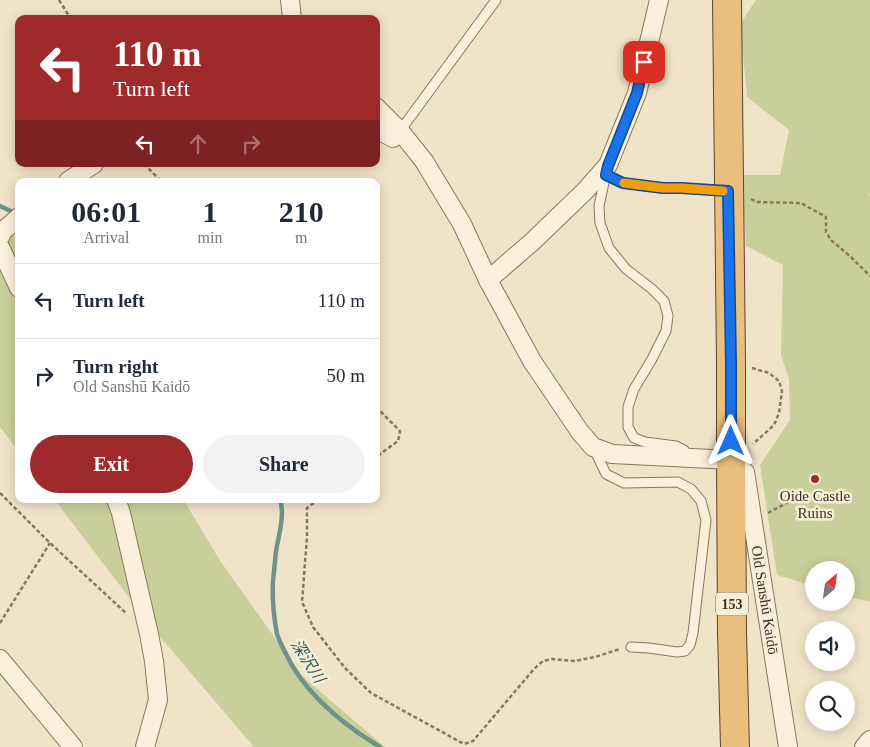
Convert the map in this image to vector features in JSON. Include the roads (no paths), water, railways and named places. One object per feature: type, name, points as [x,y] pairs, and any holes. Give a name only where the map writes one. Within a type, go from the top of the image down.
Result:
[{"type":"highway","name":"153","points":[[726,0],[738,194],[731,363],[732,632],[735,747]]},
{"type":"street","points":[[290,0],[292,15]]},
{"type":"street","points":[[488,280],[552,223],[607,170],[637,93],[659,0]]},
{"type":"street","points":[[380,111],[400,131],[424,161],[462,224],[488,280],[532,361],[580,432],[593,447],[612,454],[731,460]]},
{"type":"street","points":[[380,131],[393,138],[400,131]]},
{"type":"street","points":[[73,178],[89,167]]},
{"type":"street","points":[[0,247],[15,279]]},
{"type":"street","name":"Old Sanshū Kaidō","points":[[731,460],[746,472],[788,747]]},
{"type":"street","points":[[117,503],[154,661],[158,700],[145,747]]},
{"type":"street","points":[[0,659],[73,747]]},
{"type":"street","points":[[864,747],[870,740]]},
{"type":"lane","points":[[400,131],[496,0]]},
{"type":"lane","points":[[688,458],[684,450],[676,446],[645,442],[634,438],[628,427],[628,407],[634,389],[666,331],[668,316],[664,302],[652,289],[626,270],[609,248],[600,223],[599,206],[607,170],[623,183],[738,194]]},
{"type":"lane","points":[[593,447],[606,474],[624,483],[678,482],[691,489],[701,501],[706,520],[694,633],[690,645],[685,651],[677,652],[631,647]]},
{"type":"waterway","name":"深沢川","points":[[0,206],[15,213]]},
{"type":"waterway","name":"深沢川","points":[[281,503],[282,518],[276,551],[273,588],[277,634],[293,667],[313,694],[338,718],[380,747]]},
{"type":"place","name":"Oide Castle Ruins","points":[[815,479]]}]
